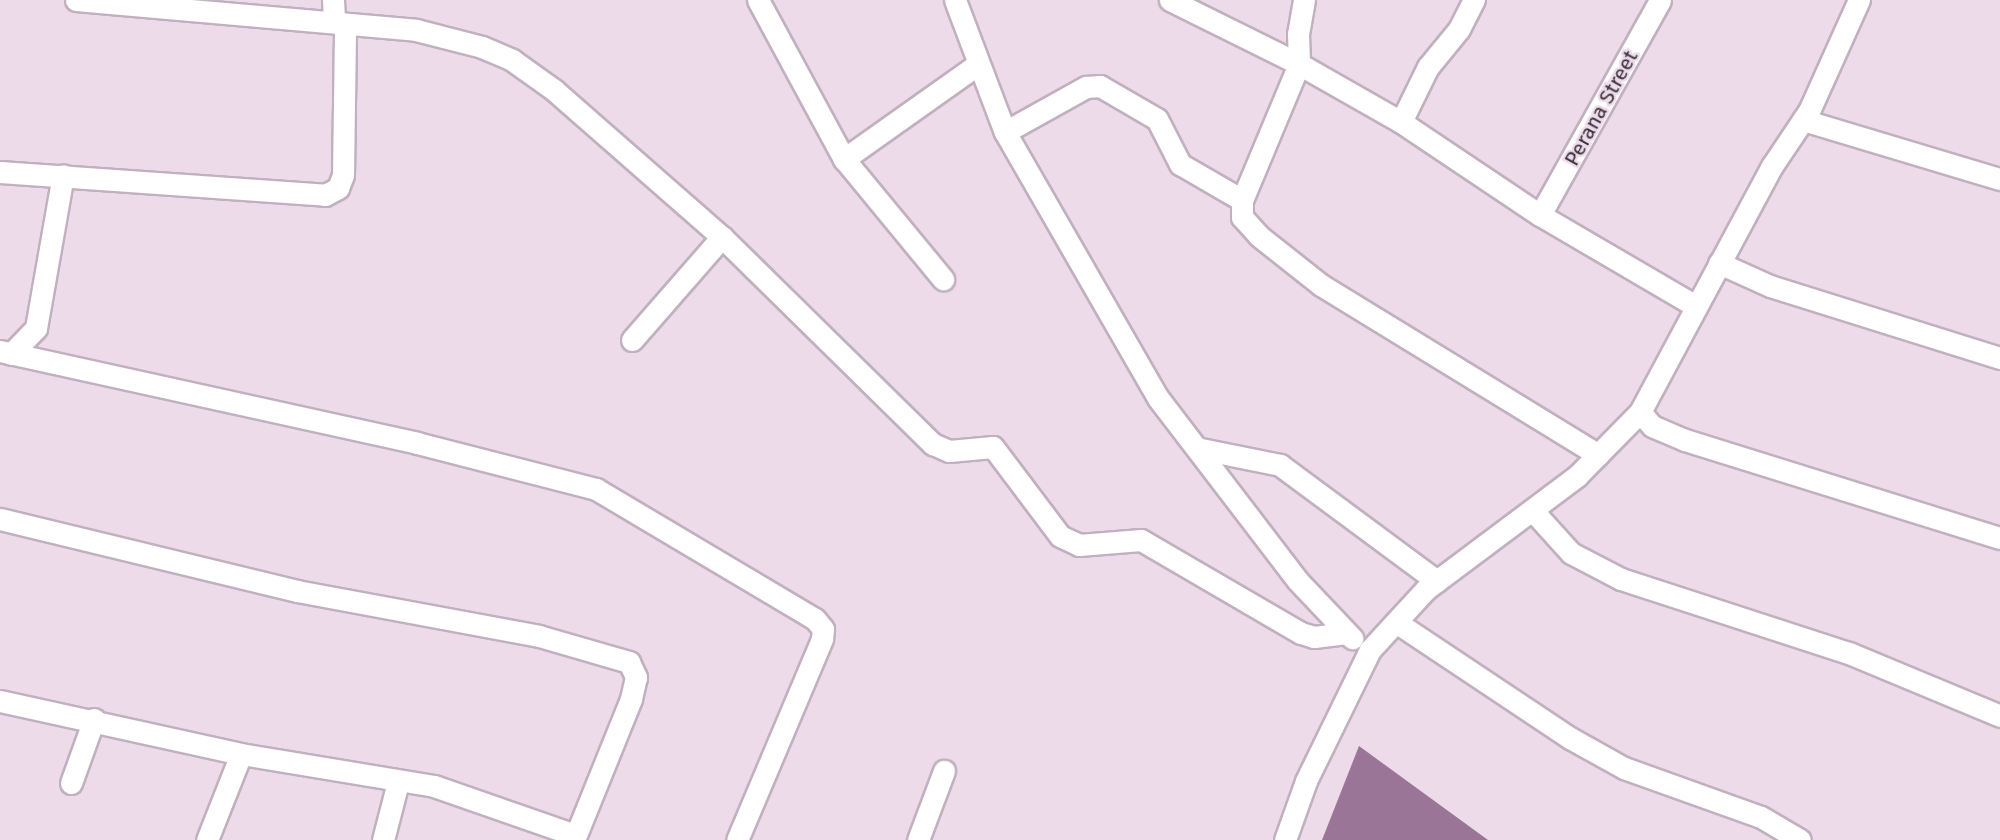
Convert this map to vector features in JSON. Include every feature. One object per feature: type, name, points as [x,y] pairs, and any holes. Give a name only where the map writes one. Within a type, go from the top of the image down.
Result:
[{"type":"street","points":[[76,0],[339,23],[458,39],[512,60],[554,90],[722,237],[933,444],[949,451],[993,447],[1060,536],[1079,545],[1141,540],[1301,633],[1314,637],[1345,633]]},
{"type":"street","points":[[0,172],[325,195],[338,188],[343,175],[339,23],[333,0]]},
{"type":"street","points":[[758,0],[844,159],[943,279]]},
{"type":"street","points":[[955,0],[1004,132],[1158,398],[1202,449],[1268,544],[1345,633],[1370,650]]},
{"type":"street","points":[[1170,0],[1300,64],[1401,122],[1539,215],[1696,306]]},
{"type":"street","points":[[1304,0],[1298,34],[1300,64],[1242,200],[1242,217],[1259,236],[1321,285],[1598,455]]},
{"type":"street","points":[[1401,122],[1428,67],[1459,29],[1474,0]]},
{"type":"street","name":"Perana Street","points":[[1539,215],[1660,0]]},
{"type":"street","points":[[1285,840],[1306,781],[1370,650],[1437,581],[1533,511],[1598,455],[1640,412],[1719,263],[1803,120],[1859,0]]},
{"type":"street","points":[[844,159],[978,64]]},
{"type":"street","points":[[1004,132],[1086,86],[1100,86],[1157,119],[1180,164],[1242,200]]},
{"type":"street","points":[[1803,120],[2000,178]]},
{"type":"street","points":[[5,352],[36,328],[63,175]]},
{"type":"street","points":[[632,340],[722,237]]},
{"type":"street","points":[[1719,263],[1770,286],[2000,358]]},
{"type":"street","points":[[5,352],[417,443],[596,489],[815,619],[823,629],[822,639],[737,840]]},
{"type":"street","points":[[1640,412],[1652,426],[1685,440],[2000,538]]},
{"type":"street","points":[[1202,449],[1280,465],[1437,581]]},
{"type":"street","points":[[1533,511],[1570,553],[1621,579],[1849,653],[2000,716]]},
{"type":"street","points":[[0,519],[297,591],[539,636],[629,662],[636,677],[631,699],[574,837],[475,797],[398,782],[372,774],[241,754],[94,719],[0,701]]},
{"type":"street","points":[[1396,622],[1570,738],[1624,768],[1761,817],[1800,840]]},
{"type":"street","points":[[71,783],[94,719]]},
{"type":"street","points":[[207,840],[241,754]]},
{"type":"street","points":[[918,840],[944,771]]},
{"type":"street","points":[[383,840],[398,782]]},
{"type":"shaded area","points":[[1359,746],[1488,840],[1322,840]]}]
